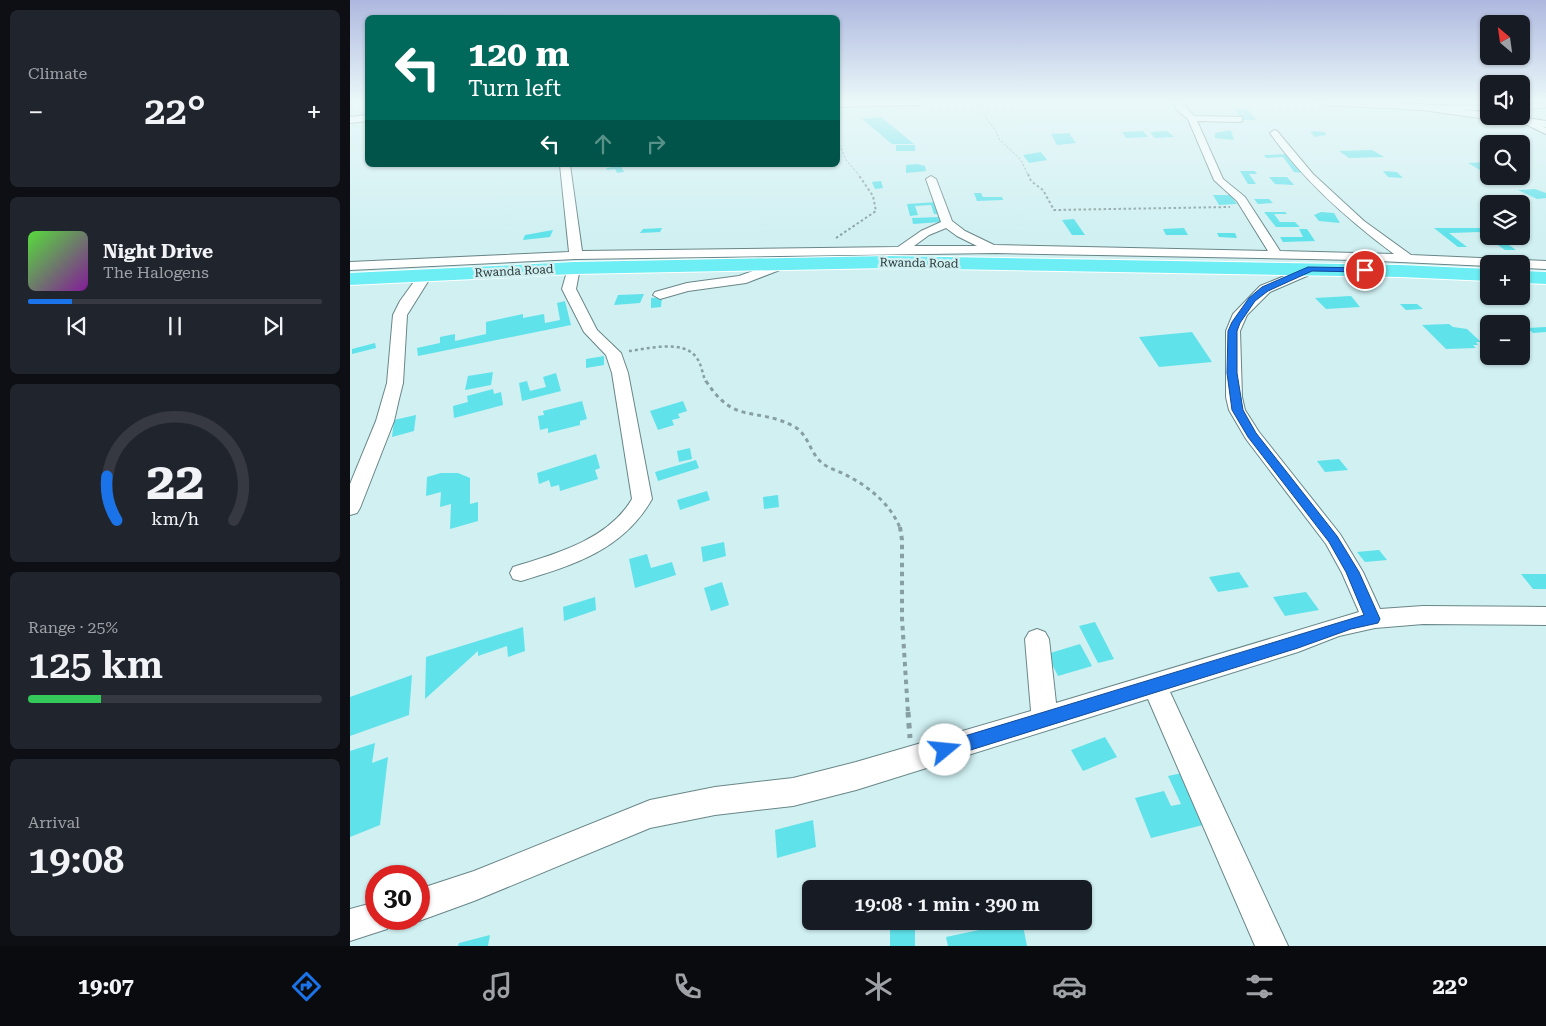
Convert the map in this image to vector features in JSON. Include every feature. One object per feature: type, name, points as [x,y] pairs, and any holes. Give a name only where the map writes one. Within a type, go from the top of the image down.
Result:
[{"type":"highway","name":"Rwanda Road","points":[[350,279],[426,275],[575,261],[781,265],[888,262],[1310,269],[1480,275]]},
{"type":"highway","points":[[1530,277],[1546,278]]},
{"type":"street","points":[[1205,146],[1219,180],[1241,199],[1276,254]]},
{"type":"street","points":[[1285,146],[1314,182],[1360,223],[1408,258]]},
{"type":"street","points":[[521,573],[555,562],[588,548],[632,517],[642,499],[624,391],[613,353],[591,332],[569,289],[575,261],[564,167]]},
{"type":"street","points":[[931,178],[946,224],[962,236],[996,250]]},
{"type":"street","points":[[900,250],[925,233],[946,224]]},
{"type":"street","points":[[350,266],[575,261],[900,250],[1276,254],[1546,265]]},
{"type":"street","points":[[660,295],[687,287],[741,280],[781,265]]},
{"type":"street","points":[[1310,269],[1265,289],[1240,314],[1233,331],[1232,373],[1234,397],[1237,410],[1252,435],[1333,539],[1352,572],[1373,619]]},
{"type":"street","points":[[350,508],[389,406],[395,383],[400,315],[407,301],[426,275]]},
{"type":"street","points":[[430,901],[483,882],[650,814],[715,801],[793,792],[911,760],[1154,684],[1298,642],[1351,623],[1373,619],[1437,616],[1546,616]]},
{"type":"street","points":[[1037,639],[1046,719]]},
{"type":"street","points":[[1154,684],[1272,946]]},
{"type":"street","points":[[350,925],[365,921]]},
{"type":"path","points":[[814,252],[876,211],[873,195],[866,181],[846,160],[840,146]]},
{"type":"path","points":[[1007,146],[1021,160],[1029,178],[1043,190],[1054,210],[1200,209],[1245,206]]},
{"type":"path","points":[[613,353],[666,347],[690,351],[699,360],[704,378],[723,403],[733,410],[793,425],[805,436],[814,454],[824,464],[872,491],[888,507],[898,522],[904,542],[901,552],[902,618],[911,760]]},
{"type":"building","points":[[896,146],[915,146],[915,151],[896,151]]},
{"type":"building","points":[[1372,150],[1384,157],[1349,158],[1339,151]]},
{"type":"building","points":[[1041,152],[1047,160],[1029,163],[1023,155]]},
{"type":"building","points":[[1287,154],[1301,173],[1294,172],[1283,157],[1266,158],[1264,155]]},
{"type":"building","points":[[1480,162],[1480,170],[1468,163]]},
{"type":"building","points":[[917,164],[925,166],[926,171],[906,173],[906,165]]},
{"type":"building","points":[[622,167],[624,172],[617,173],[615,169],[607,170],[606,168]]},
{"type":"building","points":[[1240,171],[1255,171],[1257,174],[1249,174],[1256,184],[1248,184]]},
{"type":"building","points":[[1383,171],[1397,172],[1403,178],[1388,177]]},
{"type":"building","points":[[1269,177],[1287,177],[1294,185],[1275,184]]},
{"type":"building","points":[[881,181],[883,188],[875,189],[872,182]]},
{"type":"building","points":[[1535,189],[1546,193],[1546,198],[1537,199],[1518,190]]},
{"type":"building","points":[[974,193],[981,193],[983,197],[1002,197],[1003,200],[977,201]]},
{"type":"building","points":[[1213,195],[1230,195],[1237,204],[1219,205]]},
{"type":"building","points":[[1254,199],[1269,199],[1273,203],[1258,204]]},
{"type":"building","points":[[936,202],[940,214],[934,214],[931,205],[915,206],[918,215],[910,216],[907,204]]},
{"type":"building","points":[[1264,212],[1285,212],[1287,214],[1274,214],[1280,222],[1295,222],[1300,227],[1276,227]]},
{"type":"building","points":[[1321,212],[1334,213],[1340,223],[1319,221],[1314,215]]},
{"type":"building","points":[[940,217],[941,222],[913,224],[912,218]]},
{"type":"building","points":[[1074,219],[1085,235],[1072,235],[1062,220]]},
{"type":"building","points":[[662,228],[660,232],[640,233],[643,229]]},
{"type":"building","points":[[1184,228],[1188,235],[1166,235],[1163,229]]},
{"type":"building","points":[[1434,228],[1480,228],[1480,233],[1449,233],[1467,247],[1458,247]]},
{"type":"building","points":[[1299,229],[1307,229],[1315,241],[1283,242],[1280,237],[1303,237]]},
{"type":"building","points":[[553,230],[550,237],[523,240],[525,235]]},
{"type":"building","points":[[1217,233],[1235,233],[1237,238],[1219,237]]},
{"type":"building","points":[[1498,245],[1509,245],[1516,250],[1505,250]]},
{"type":"building","points":[[644,294],[640,303],[614,305],[618,295]]},
{"type":"building","points":[[1351,296],[1360,307],[1326,309],[1315,298]]},
{"type":"building","points":[[662,297],[661,307],[651,308],[651,298]]},
{"type":"building","points":[[565,301],[571,325],[418,356],[417,348],[440,343],[440,337],[455,334],[455,341],[486,334],[486,322],[523,314],[523,318],[544,314],[545,323],[560,320],[557,303]]},
{"type":"building","points":[[1400,304],[1417,304],[1423,309],[1406,310]]},
{"type":"building","points":[[1449,324],[1453,327],[1467,329],[1480,342],[1476,342],[1478,345],[1473,345],[1476,348],[1446,349],[1422,325]]},
{"type":"building","points":[[1546,327],[1546,332],[1533,333],[1530,328]]},
{"type":"building","points":[[1192,332],[1212,362],[1159,367],[1139,337]]},
{"type":"building","points":[[375,343],[376,348],[352,354],[352,349]]},
{"type":"building","points":[[604,356],[604,365],[586,368],[586,359]]},
{"type":"building","points":[[493,372],[491,385],[465,390],[468,376]]},
{"type":"building","points":[[556,373],[561,391],[522,401],[519,383],[527,381],[530,391],[546,387],[543,377]]},
{"type":"building","points":[[493,389],[494,394],[501,392],[503,405],[454,418],[453,406],[468,402],[467,396]]},
{"type":"building","points":[[582,401],[587,419],[580,421],[580,425],[548,433],[548,428],[540,430],[538,416],[544,415],[543,411]]},
{"type":"building","points":[[683,401],[687,411],[678,414],[680,418],[672,420],[674,425],[658,430],[650,411]]},
{"type":"building","points":[[416,415],[414,431],[392,437],[394,420]]},
{"type":"building","points":[[690,448],[692,459],[679,462],[677,451]]},
{"type":"building","points":[[596,454],[600,468],[595,470],[598,479],[560,491],[559,485],[551,487],[549,480],[539,484],[537,473]]},
{"type":"building","points":[[1339,459],[1348,470],[1325,472],[1317,461]]},
{"type":"building","points":[[696,460],[699,468],[658,481],[655,472]]},
{"type":"building","points":[[441,473],[458,473],[470,478],[470,504],[478,502],[478,521],[450,529],[451,504],[440,507],[441,492],[426,496],[427,477]]},
{"type":"building","points":[[707,491],[710,500],[680,510],[677,500]]},
{"type":"building","points":[[778,495],[779,507],[764,509],[763,497]]},
{"type":"building","points":[[724,542],[726,556],[703,562],[701,547]]},
{"type":"building","points":[[1379,550],[1387,560],[1365,562],[1357,552]]},
{"type":"building","points":[[647,554],[651,568],[672,562],[676,575],[635,588],[629,559]]},
{"type":"building","points":[[1239,572],[1249,587],[1218,592],[1209,577]]},
{"type":"building","points":[[1521,574],[1546,574],[1546,589],[1533,589]]},
{"type":"building","points":[[722,582],[729,605],[711,611],[704,588]]},
{"type":"building","points":[[1306,592],[1319,610],[1285,616],[1273,597]]},
{"type":"building","points":[[595,597],[596,610],[564,621],[563,607]]},
{"type":"building","points":[[1095,622],[1114,659],[1098,663],[1079,626]]},
{"type":"building","points":[[523,627],[525,651],[508,657],[507,646],[478,656],[478,651],[425,699],[426,657]]},
{"type":"building","points":[[1080,644],[1092,666],[1058,676],[1047,654]]},
{"type":"building","points":[[412,675],[409,715],[350,736],[350,697]]},
{"type":"building","points":[[1105,737],[1117,757],[1083,771],[1071,750]]},
{"type":"building","points":[[375,743],[372,763],[388,757],[380,825],[350,837],[350,751]]},
{"type":"building","points":[[1182,773],[1207,824],[1151,838],[1135,798],[1164,791],[1171,806],[1181,804],[1168,776]]},
{"type":"building","points":[[813,820],[816,847],[777,858],[775,830]]},
{"type":"building","points":[[890,930],[915,930],[915,946],[890,946]]},
{"type":"building","points":[[979,930],[1024,930],[1027,946],[948,946],[946,937]]},
{"type":"building","points":[[490,935],[488,946],[458,946],[459,943]]},
{"type":"route","points":[[945,750],[1154,684],[1298,642],[1328,630],[1373,619],[1352,572],[1333,539],[1252,435],[1237,410],[1232,373],[1233,331],[1236,322],[1252,300],[1265,289],[1310,269],[1365,270]]}]
